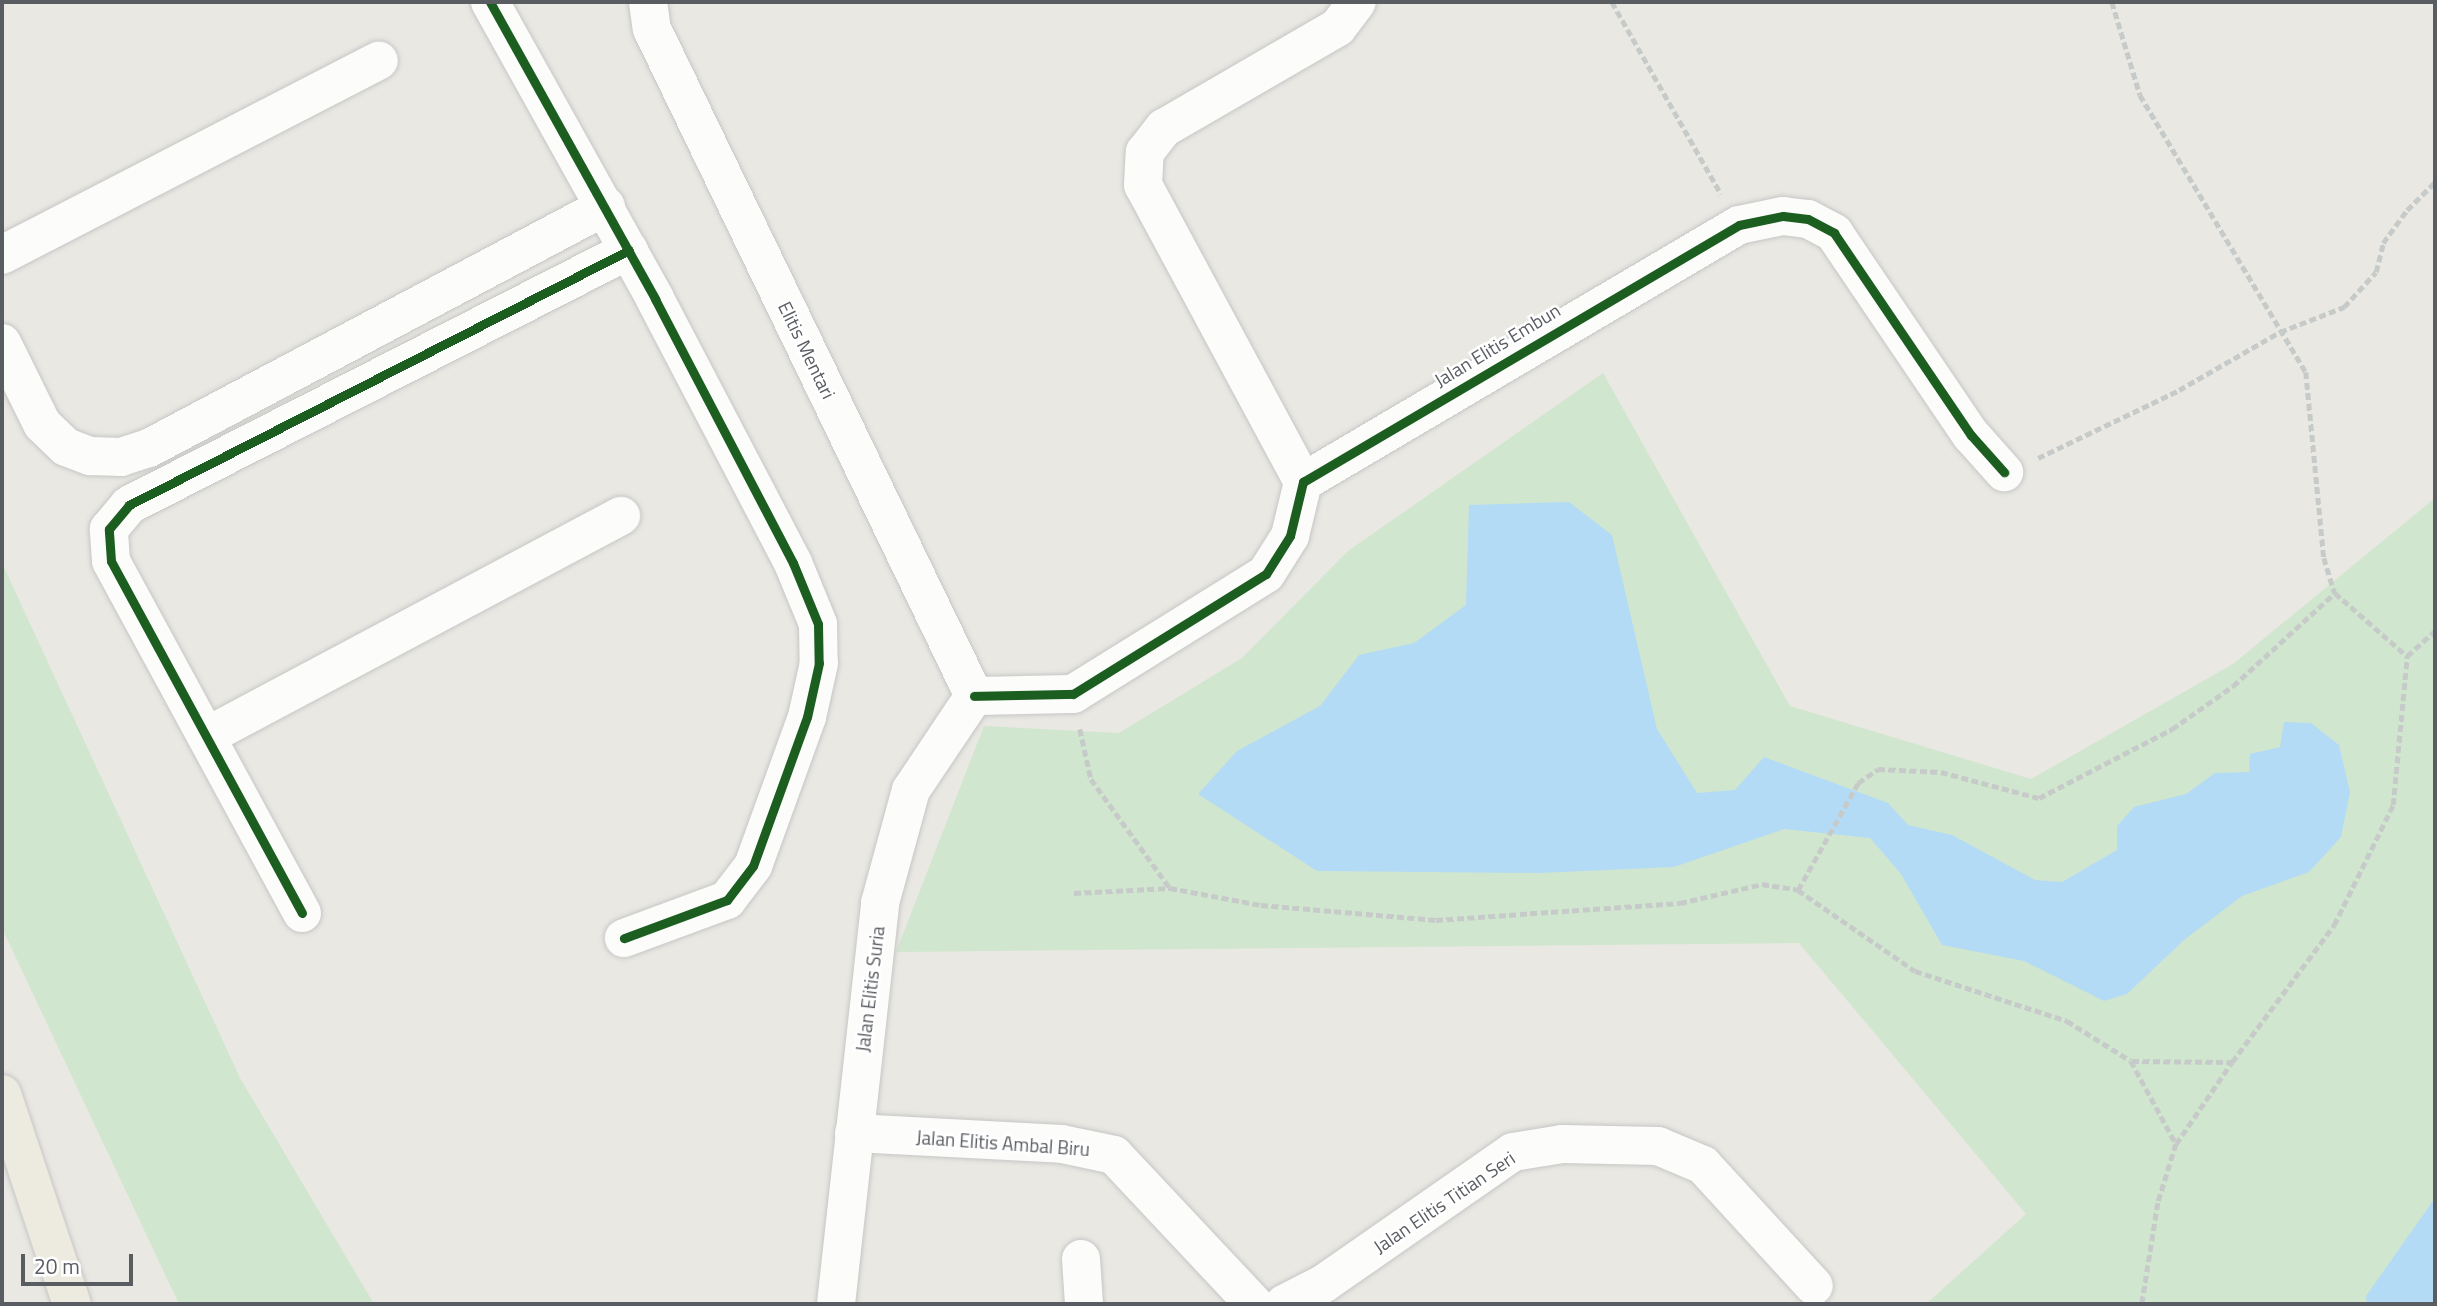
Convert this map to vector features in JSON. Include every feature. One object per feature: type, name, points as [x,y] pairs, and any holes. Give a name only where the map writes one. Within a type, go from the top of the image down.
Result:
[{"type":"highway","points":[[2,1094],[72,1304]]},
{"type":"street","points":[[489,2],[606,206],[793,563],[818,624],[819,663],[807,717],[753,866],[727,900],[624,938]]},
{"type":"street","name":"Elitis Mentari","points":[[648,2],[652,29],[974,696]]},
{"type":"street","points":[[974,696],[1073,694],[1266,574],[1290,536],[1303,482],[1143,185],[1145,152],[1164,128],[1338,27],[1357,2]]},
{"type":"street","points":[[2,255],[379,60]]},
{"type":"street","points":[[2,342],[42,424],[66,447],[90,456],[121,457],[149,448],[606,206]]},
{"type":"street","name":"Jalan Elitis Embun","points":[[1303,482],[1739,225],[1783,216],[1808,219],[1834,233],[1971,435],[2004,472]]},
{"type":"street","points":[[302,913],[111,561],[109,529],[129,505],[629,250]]},
{"type":"street","points":[[207,736],[621,516]]},
{"type":"street","name":"Jalan Elitis Suria","points":[[836,1304],[880,903],[911,790],[974,696]]},
{"type":"street","name":"Jalan Elitis Ambal Biru","points":[[854,1133],[1062,1144],[1114,1155],[1254,1304]]},
{"type":"street","name":"Jalan Elitis Titian Seri","points":[[1284,1304],[1323,1284],[1513,1152],[1562,1144],[1658,1146],[1703,1165],[1814,1286]]},
{"type":"street","points":[[1081,1259],[1084,1304]]},
{"type":"path","points":[[1612,2],[1739,225]]},
{"type":"path","points":[[2112,2],[2140,95],[2306,372],[2324,558],[2335,593],[2407,656]]},
{"type":"path","points":[[2004,472],[2063,449],[2280,332],[2344,307],[2376,272],[2383,243],[2406,209],[2435,182]]},
{"type":"path","points":[[1798,890],[1858,783],[1878,769],[1901,767],[2039,798],[2172,729],[2223,693],[2335,593]]},
{"type":"path","points":[[2142,1304],[2158,1203],[2176,1144],[2232,1062],[2334,925],[2393,805],[2407,656],[2435,631]]},
{"type":"path","points":[[1073,694],[1091,779],[1170,888]]},
{"type":"path","points":[[1074,893],[1170,888],[1261,905],[1436,920],[1680,903],[1762,884],[1798,890],[1915,971],[2067,1021],[2131,1060],[2232,1062]]},
{"type":"path","points":[[2131,1060],[2176,1144]]},
{"type":"green space","points":[[1603,373],[1790,706],[2031,779],[2233,664],[2435,498],[2435,1304],[1926,1304],[2026,1214],[1799,943],[896,952],[984,726],[1119,733],[1242,658],[1348,551]]},
{"type":"green space","points":[[2,563],[240,1078],[374,1304],[179,1304],[2,928]]},
{"type":"water","points":[[1569,502],[1612,535],[1657,729],[1697,793],[1735,790],[1764,757],[1888,803],[1908,825],[1952,835],[2035,880],[2062,882],[2117,850],[2117,826],[2134,807],[2186,794],[2215,773],[2249,772],[2250,754],[2280,747],[2284,722],[2311,723],[2339,745],[2350,792],[2341,837],[2309,872],[2242,896],[2184,940],[2127,994],[2104,1001],[2024,961],[1942,945],[1901,874],[1870,838],[1784,829],[1674,867],[1539,873],[1317,871],[1198,794],[1237,751],[1320,706],[1359,655],[1414,643],[1466,605],[1469,505]]},
{"type":"water","points":[[2435,1198],[2435,1304],[2367,1304],[2366,1296]]},
{"type":"cycle path","points":[[490,2],[655,299],[793,563],[818,624],[819,663],[807,717],[753,866],[727,900],[624,938]]},
{"type":"cycle path","points":[[974,696],[1073,694],[1266,574],[1290,536],[1303,482],[1739,225],[1783,216],[1808,219],[1834,233],[1971,435],[2004,472]]},
{"type":"cycle path","points":[[302,913],[111,561],[109,529],[129,505],[629,250]]}]
